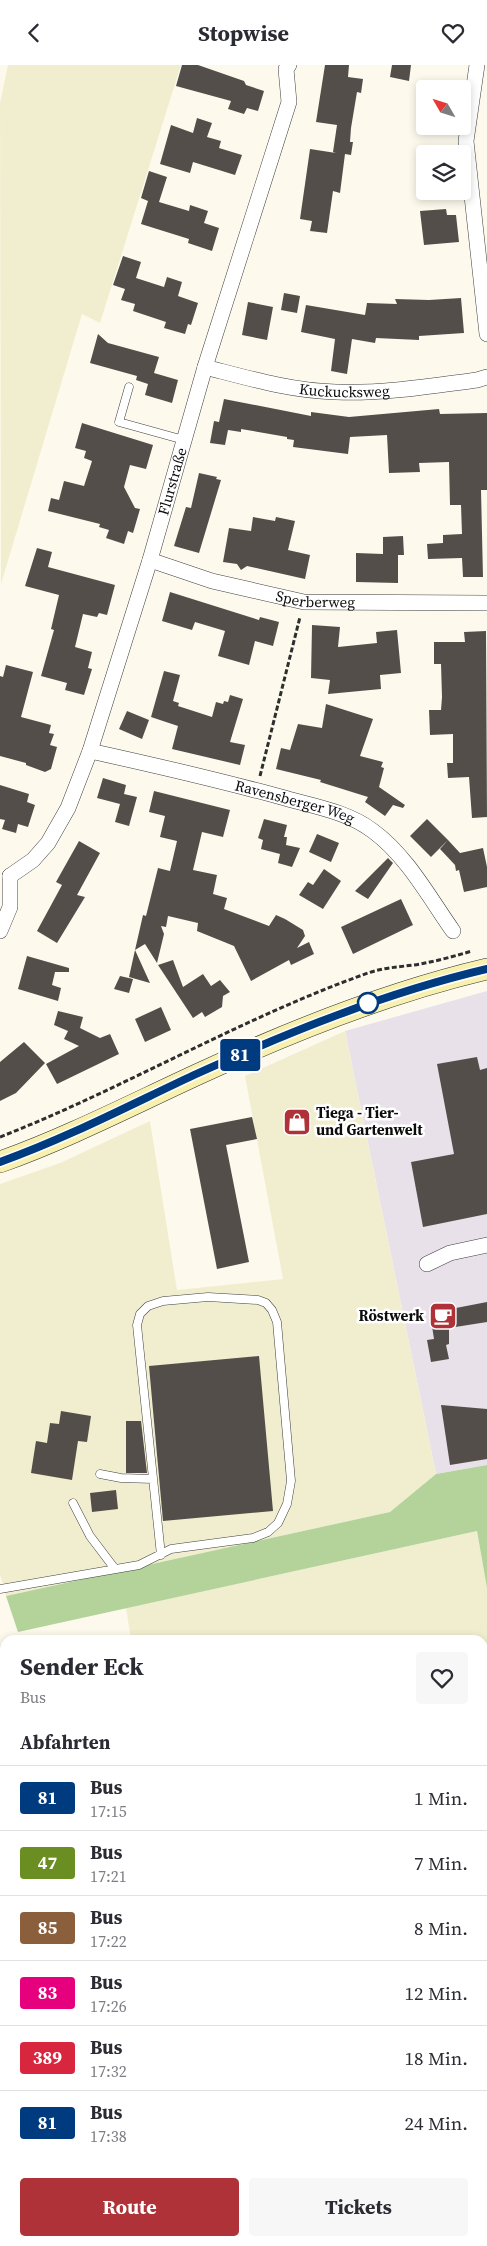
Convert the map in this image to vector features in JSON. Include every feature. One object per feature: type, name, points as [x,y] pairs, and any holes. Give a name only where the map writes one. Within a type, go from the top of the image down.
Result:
[{"type":"street","points":[[477,65],[466,141],[487,334]]},
{"type":"street","name":"Flurstraße","points":[[0,931],[10,907],[5,875],[33,860],[48,843],[68,809],[90,751],[150,560],[205,367],[290,102],[283,66]]},
{"type":"street","name":"Kuckucksweg","points":[[205,367],[274,385],[335,392],[384,391],[477,380],[487,377]]},
{"type":"street","name":"Sperberweg","points":[[150,560],[212,581],[304,602],[487,603]]},
{"type":"street","name":"Ravensberger Weg","points":[[90,751],[343,814],[372,830],[392,848],[410,869],[453,931]]},
{"type":"street","points":[[0,1162],[54,1140],[314,1023],[426,985],[487,969]]},
{"type":"street","points":[[427,1264],[450,1253],[487,1245]]},
{"type":"lane","points":[[129,387],[119,422],[184,440]]},
{"type":"lane","points":[[0,1589],[139,1565],[160,1555],[172,1549],[246,1539],[268,1533],[278,1523],[287,1504],[291,1481],[277,1322],[272,1310],[266,1303],[258,1300],[208,1297],[163,1301],[148,1306],[140,1314],[137,1325],[160,1555]]},
{"type":"lane","points":[[100,1474],[121,1478],[153,1479]]},
{"type":"lane","points":[[73,1503],[90,1536],[115,1569]]},
{"type":"path","points":[[256,791],[304,602]]},
{"type":"shaded area","points":[[8,65],[181,65],[100,323],[82,314],[1,584],[0,103]]},
{"type":"shaded area","points":[[487,991],[487,1465],[436,1474],[345,1031]]},
{"type":"shaded area","points":[[345,1031],[436,1474],[390,1512],[6,1596],[0,1574],[0,1184],[60,1163],[150,1121],[177,1290],[283,1279],[245,1076]]},
{"type":"shaded area","points":[[477,1531],[487,1588],[487,1635],[130,1635],[126,1608]]},
{"type":"green space","points":[[487,1465],[487,1588],[477,1531],[18,1632],[6,1596],[390,1512],[436,1474]]},
{"type":"building","points":[[182,65],[198,65],[244,81],[246,85],[264,91],[258,111],[247,108],[244,114],[228,109],[231,101],[176,86]]},
{"type":"building","points":[[325,65],[349,65],[348,77],[363,79],[361,93],[357,92],[351,128],[350,142],[353,142],[351,155],[345,154],[340,193],[333,191],[327,233],[310,231],[312,221],[300,219],[310,149],[336,153],[333,152],[337,125],[316,122]]},
{"type":"building","points":[[392,65],[411,65],[409,81],[390,77]]},
{"type":"building","points":[[197,118],[212,123],[207,137],[221,141],[219,148],[242,155],[235,175],[193,162],[190,173],[160,164],[171,125],[193,133]]},
{"type":"building","points":[[149,171],[167,177],[159,202],[189,211],[190,205],[208,211],[204,223],[219,228],[212,251],[188,243],[189,239],[141,224],[148,201],[141,198]]},
{"type":"building","points":[[446,209],[447,215],[456,215],[459,242],[424,245],[420,211]]},
{"type":"building","points":[[123,256],[141,262],[136,278],[164,287],[167,277],[182,282],[178,296],[198,303],[191,325],[188,324],[185,334],[164,328],[166,322],[133,311],[135,304],[121,300],[125,289],[113,285]]},
{"type":"building","points":[[284,293],[300,296],[297,313],[281,310]]},
{"type":"building","points":[[461,298],[464,333],[419,336],[419,340],[376,338],[375,343],[352,339],[347,374],[331,371],[335,339],[301,332],[306,305],[365,315],[367,303],[397,304],[395,299],[429,300]]},
{"type":"building","points":[[248,302],[273,307],[267,340],[242,335]]},
{"type":"building","points":[[98,334],[108,343],[159,357],[154,373],[178,380],[172,403],[145,395],[148,384],[136,380],[137,376],[90,363]]},
{"type":"building","points":[[224,399],[311,416],[311,412],[349,417],[439,409],[440,414],[487,413],[487,490],[481,490],[483,577],[463,577],[462,558],[428,559],[427,544],[443,543],[443,535],[462,534],[461,505],[450,505],[449,462],[419,463],[420,472],[389,473],[387,435],[350,437],[348,454],[293,447],[294,440],[287,439],[287,437],[241,429],[241,432],[228,430],[225,445],[210,443],[214,421],[219,422]]},
{"type":"building","points":[[82,423],[153,445],[146,469],[130,465],[124,487],[135,508],[140,509],[133,533],[128,531],[124,544],[106,538],[109,530],[99,527],[100,524],[48,511],[51,498],[59,500],[64,481],[84,486],[92,461],[84,458],[86,451],[75,448]]},
{"type":"building","points":[[199,473],[217,477],[216,479],[221,480],[199,553],[174,546],[186,507],[191,508]]},
{"type":"building","points":[[253,517],[275,521],[276,517],[295,521],[288,550],[310,555],[305,579],[247,566],[241,570],[237,564],[223,562],[229,528],[251,531]]},
{"type":"building","points":[[403,536],[404,555],[398,555],[398,583],[356,582],[356,553],[383,554],[383,537]]},
{"type":"building","points":[[37,548],[52,552],[48,567],[115,585],[107,615],[99,613],[97,617],[83,614],[75,647],[92,652],[88,668],[92,669],[84,695],[65,690],[67,683],[41,676],[54,630],[51,629],[59,595],[25,586]]},
{"type":"building","points":[[170,592],[259,620],[260,617],[279,622],[273,646],[255,641],[249,665],[218,656],[225,631],[195,622],[192,630],[162,621]]},
{"type":"building","points":[[312,625],[340,627],[338,647],[377,643],[376,632],[397,630],[401,673],[380,675],[381,689],[328,694],[330,680],[311,678]]},
{"type":"building","points":[[486,631],[487,817],[472,818],[469,777],[448,778],[447,763],[453,763],[453,734],[430,735],[429,710],[441,710],[442,697],[441,664],[434,664],[434,642],[465,642],[464,632]]},
{"type":"building","points":[[6,665],[33,672],[21,717],[51,725],[49,733],[54,734],[50,745],[57,747],[51,769],[45,772],[26,765],[26,763],[0,756],[0,676],[3,677]]},
{"type":"building","points":[[164,671],[180,675],[173,701],[179,703],[178,706],[212,717],[216,702],[223,704],[224,701],[228,702],[230,695],[243,699],[230,742],[245,745],[240,765],[172,749],[178,726],[151,717]]},
{"type":"building","points":[[326,704],[373,719],[360,756],[383,762],[381,767],[384,768],[379,787],[405,805],[403,808],[393,805],[385,816],[365,802],[368,797],[320,782],[321,780],[276,769],[281,748],[290,750],[298,724],[322,728]]},
{"type":"building","points":[[127,711],[149,720],[142,739],[119,729]]},
{"type":"building","points":[[103,778],[126,785],[124,794],[137,797],[129,826],[115,822],[120,804],[97,798]]},
{"type":"building","points":[[0,785],[29,794],[27,802],[35,805],[28,827],[18,824],[16,833],[2,829],[5,820],[0,819]]},
{"type":"building","points":[[154,791],[230,810],[223,837],[202,832],[193,870],[217,875],[213,894],[227,898],[224,909],[269,926],[276,915],[285,919],[303,930],[305,936],[297,948],[309,942],[314,954],[291,965],[289,960],[251,981],[234,946],[197,931],[198,923],[168,916],[166,927],[161,926],[164,934],[157,963],[145,944],[135,950],[143,915],[146,916],[158,868],[170,871],[177,841],[160,837],[165,816],[149,812]]},
{"type":"building","points":[[264,819],[287,825],[284,837],[287,837],[286,845],[300,848],[292,867],[278,863],[280,854],[261,849],[263,840],[258,838]]},
{"type":"building","points":[[427,819],[448,840],[431,857],[410,836]]},
{"type":"building","points":[[317,834],[339,843],[331,862],[309,852]]},
{"type":"building","points":[[448,840],[460,853],[483,848],[487,867],[487,887],[464,892],[459,870],[456,871],[455,865],[440,849]]},
{"type":"building","points":[[79,841],[100,853],[77,895],[85,897],[57,943],[37,931],[62,885],[56,882]]},
{"type":"building","points":[[388,858],[393,863],[368,899],[355,891]]},
{"type":"building","points":[[324,869],[341,881],[323,909],[299,895],[308,882],[313,885]]},
{"type":"building","points":[[401,899],[413,925],[353,954],[341,927]]},
{"type":"building","points":[[135,950],[150,983],[129,977]]},
{"type":"building","points":[[27,956],[69,968],[69,972],[55,972],[52,985],[61,988],[58,1001],[18,989]]},
{"type":"building","points":[[173,960],[183,987],[203,974],[211,986],[220,980],[230,992],[223,996],[222,1007],[205,1017],[202,1012],[193,1018],[158,965]]},
{"type":"building","points":[[120,976],[133,979],[129,993],[114,989]]},
{"type":"building","points":[[161,1007],[171,1030],[145,1042],[135,1019]]},
{"type":"building","points":[[58,1011],[83,1017],[80,1028],[100,1038],[110,1034],[119,1054],[57,1084],[46,1064],[79,1046],[64,1039],[68,1031],[54,1025]]},
{"type":"building","points":[[24,1042],[45,1063],[16,1093],[0,1101],[0,1062]]},
{"type":"building","points":[[477,1057],[480,1070],[487,1068],[487,1214],[423,1227],[411,1162],[454,1154],[437,1064]]},
{"type":"building","points":[[252,1117],[257,1139],[226,1145],[249,1262],[217,1269],[190,1129]]},
{"type":"building","points":[[487,1302],[487,1322],[449,1328],[449,1344],[446,1345],[449,1359],[431,1362],[427,1340],[434,1339],[430,1313]]},
{"type":"building","points":[[259,1356],[273,1511],[163,1521],[149,1366]]},
{"type":"building","points":[[441,1405],[487,1409],[487,1459],[450,1465]]},
{"type":"building","points":[[61,1411],[91,1416],[87,1442],[78,1441],[72,1480],[31,1473],[36,1441],[47,1443],[50,1423],[59,1424]]},
{"type":"building","points":[[126,1421],[141,1421],[147,1473],[126,1473]]},
{"type":"building","points":[[116,1490],[118,1509],[92,1512],[90,1493]]},
{"type":"bus line","name":"81","points":[[0,1162],[18,1156],[314,1023],[426,985],[487,969]]},
{"type":"place","name":"Tiega - Tier- und Gartenwelt","points":[[297,1122]]},
{"type":"place","name":"Röstwerk","points":[[443,1316]]}]
